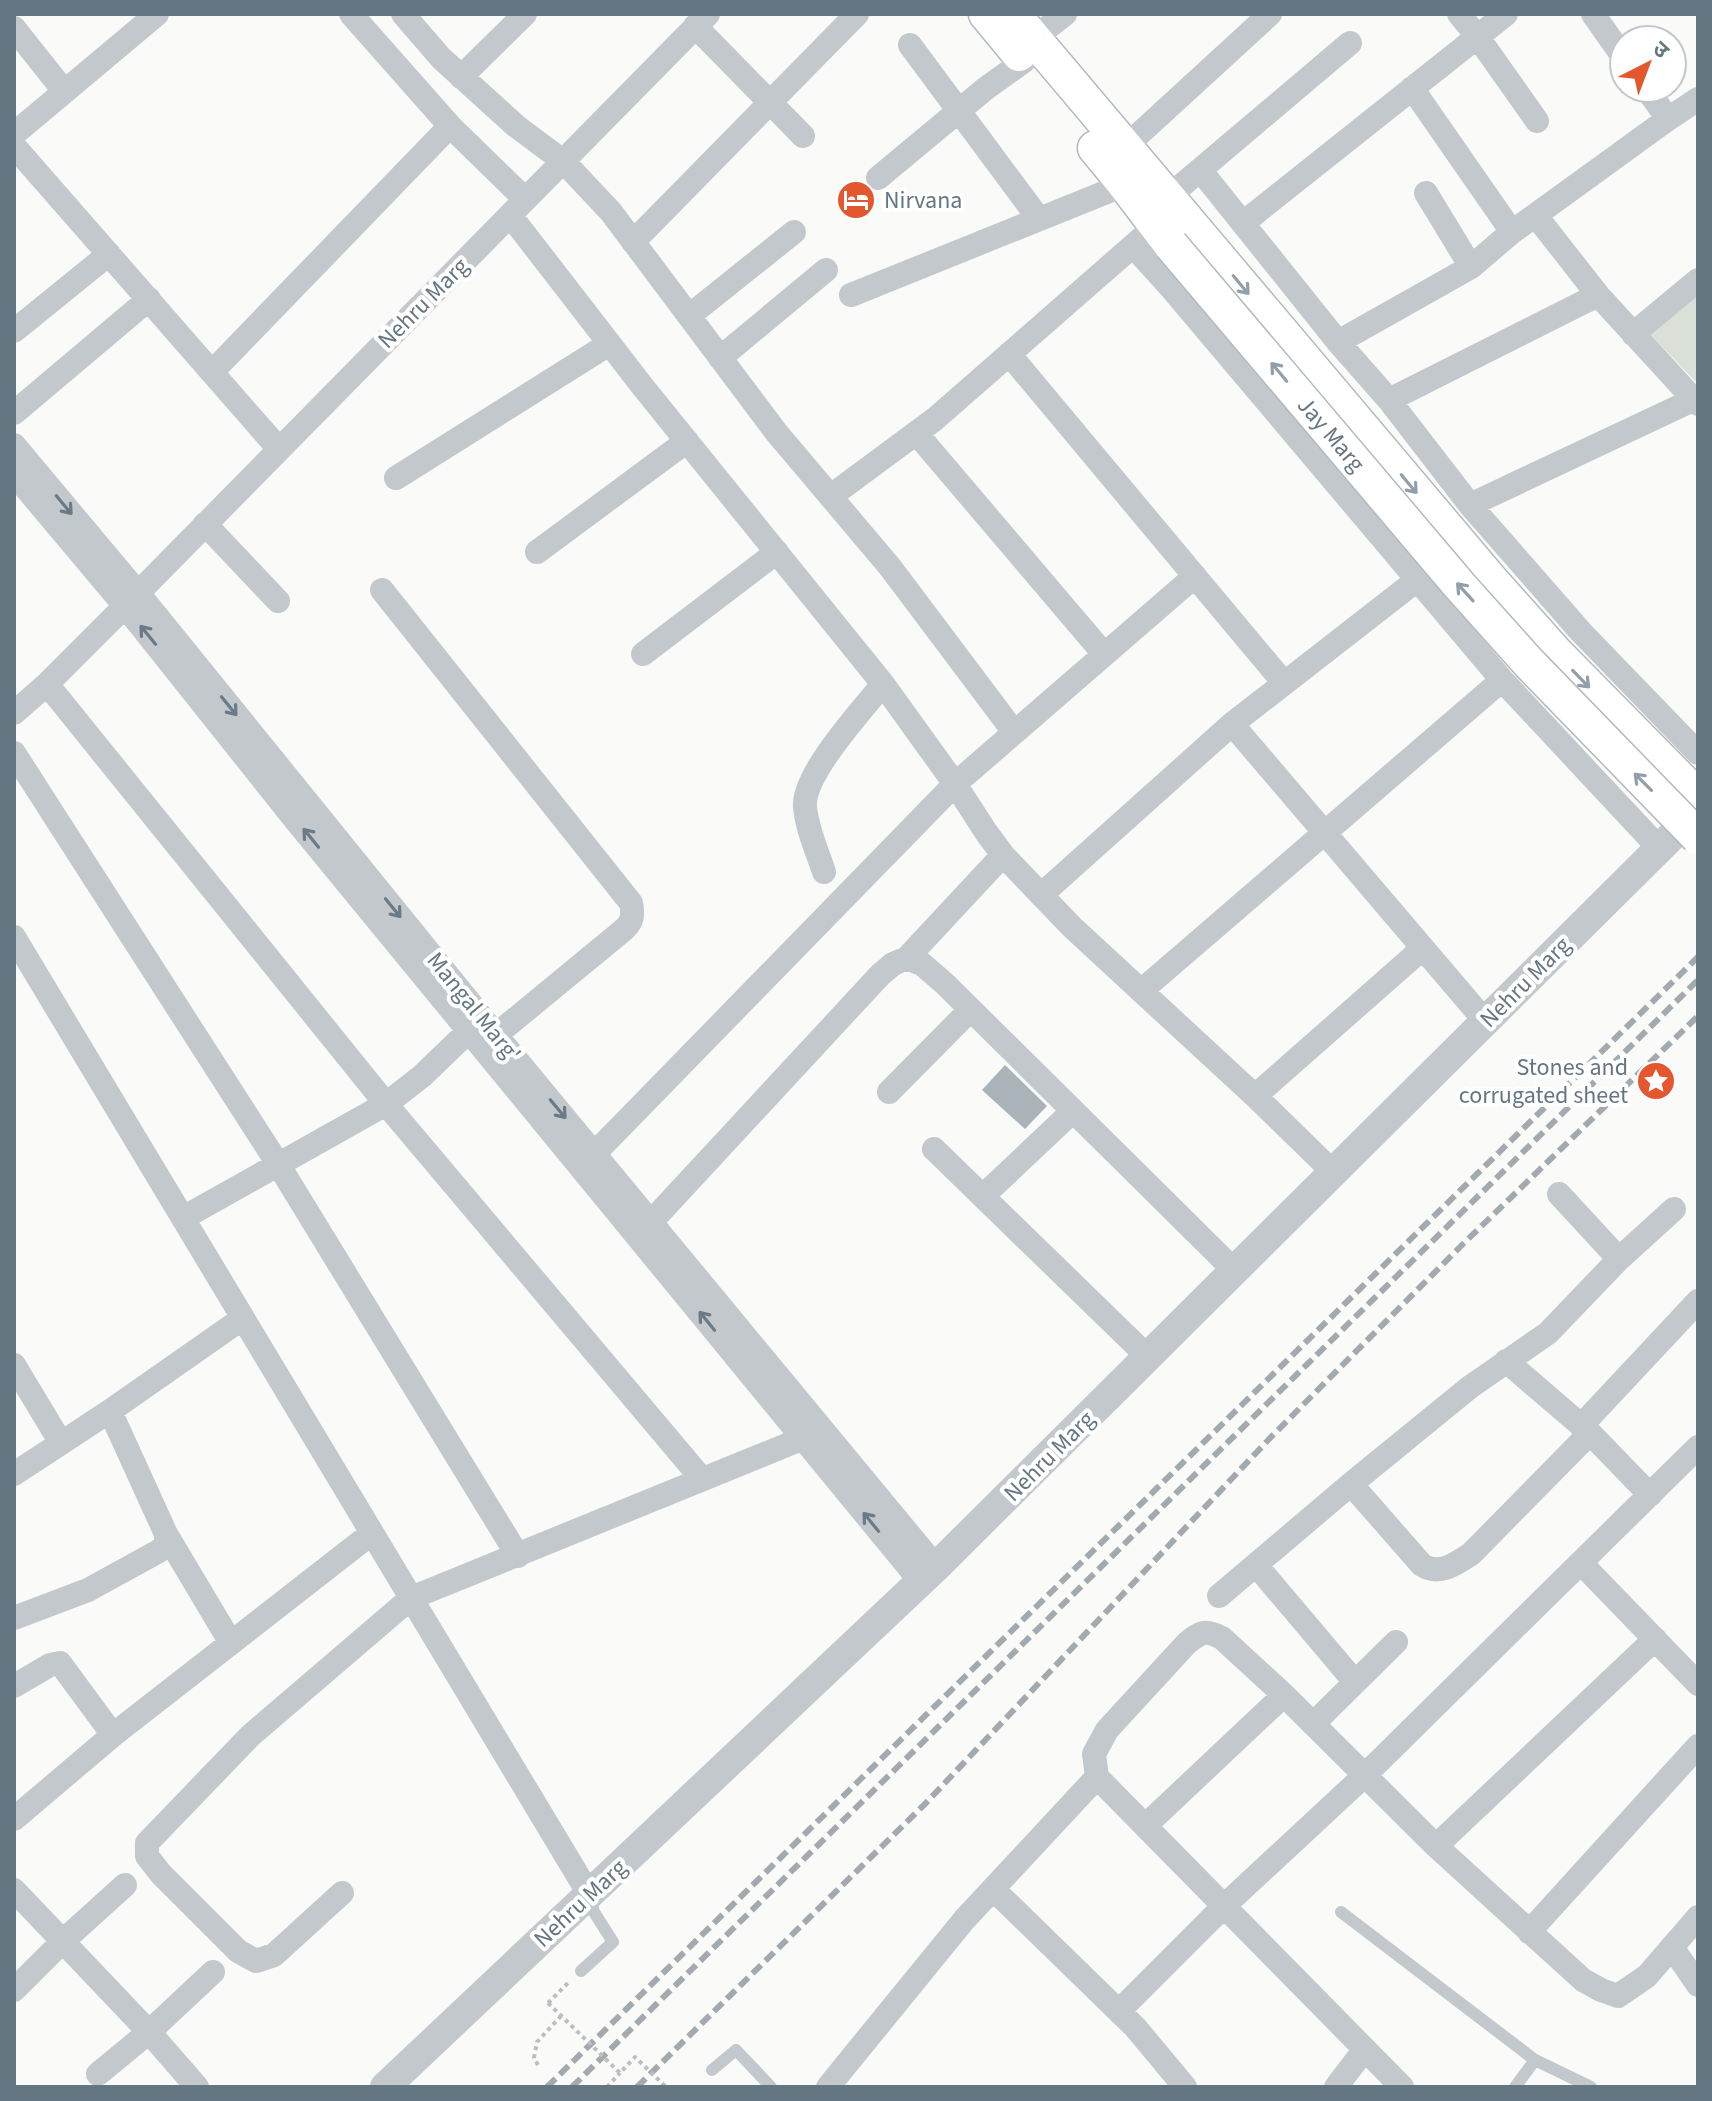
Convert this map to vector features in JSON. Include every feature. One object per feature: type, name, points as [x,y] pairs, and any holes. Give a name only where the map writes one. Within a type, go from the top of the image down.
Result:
[{"type":"main road","name":"Jay Marg","points":[[986,14],[1023,38],[1125,147],[1164,228],[1460,586],[1539,673],[1698,837]]},
{"type":"main road","name":"Jay Marg","points":[[1023,38],[1123,182],[1577,675],[1698,797]]},
{"type":"street","points":[[14,134],[157,14]]},
{"type":"street","points":[[351,14],[518,207],[609,344],[883,684],[1003,855],[1072,927],[1333,1172]]},
{"type":"street","points":[[403,14],[441,58],[516,126],[563,161],[611,212],[776,432],[890,567],[1014,732]]},
{"type":"street","points":[[461,77],[525,14]]},
{"type":"street","points":[[633,242],[857,14]]},
{"type":"street","points":[[878,178],[985,89],[1023,38],[1065,14]]},
{"type":"street","points":[[1125,147],[1270,14]]},
{"type":"street","points":[[1459,14],[1537,121]]},
{"type":"street","points":[[1243,223],[1506,14]]},
{"type":"street","points":[[1593,14],[1608,35]]},
{"type":"street","points":[[702,20],[770,102],[803,136]]},
{"type":"street","name":"Nehru Marg","points":[[14,713],[47,684],[702,20]]},
{"type":"street","points":[[14,28],[64,91]]},
{"type":"street","points":[[831,496],[917,434],[1009,354],[1164,228],[1201,171],[1350,43]]},
{"type":"street","points":[[910,45],[1039,219]]},
{"type":"street","points":[[1412,88],[1512,232]]},
{"type":"street","points":[[1338,342],[1471,267],[1512,232],[1698,99]]},
{"type":"street","points":[[1657,104],[1668,119]]},
{"type":"street","points":[[212,372],[450,126]]},
{"type":"street","points":[[14,146],[279,449]]},
{"type":"street","points":[[1201,171],[1338,342],[1389,400],[1470,505],[1581,632],[1698,753]]},
{"type":"street","points":[[851,295],[1109,191],[1123,182]]},
{"type":"street","points":[[1426,193],[1471,267]]},
{"type":"street","points":[[1470,505],[1696,402],[1598,295],[1536,216]]},
{"type":"street","points":[[1164,228],[1183,301],[1502,680],[1659,848]]},
{"type":"street","points":[[689,316],[794,232]]},
{"type":"street","points":[[14,331],[109,254]]},
{"type":"street","points":[[720,358],[826,270]]},
{"type":"street","points":[[1633,334],[1698,280]]},
{"type":"street","points":[[1389,400],[1598,295]]},
{"type":"street","points":[[14,413],[149,299]]},
{"type":"street","points":[[396,478],[609,344]]},
{"type":"street","points":[[1009,354],[1284,683]]},
{"type":"street","points":[[917,434],[1104,654]]},
{"type":"street","points":[[537,552],[687,441]]},
{"type":"street","name":"Mangal Marg'","points":[[14,445],[131,599],[482,1033],[595,1153],[651,1222],[928,1575]]},
{"type":"street","points":[[14,474],[131,599]]},
{"type":"street","points":[[205,524],[278,601]]},
{"type":"street","points":[[643,654],[777,552]]},
{"type":"street","points":[[595,1153],[955,784],[1195,576]]},
{"type":"street","points":[[1041,895],[1232,724],[1417,580]]},
{"type":"street","points":[[183,1218],[386,1104],[631,923],[634,914],[631,903],[382,590]]},
{"type":"street","points":[[1141,991],[1502,680]]},
{"type":"street","points":[[47,684],[386,1104],[702,1479]]},
{"type":"street","points":[[824,872],[807,819],[806,794],[814,774],[883,684]]},
{"type":"street","points":[[1232,724],[1485,1021]]},
{"type":"street","points":[[14,753],[278,1164],[518,1556]]},
{"type":"street","name":"Nehru Marg","points":[[385,2087],[928,1575],[1698,810]]},
{"type":"street","points":[[651,1222],[880,975],[907,958],[1003,855]]},
{"type":"street","points":[[14,937],[589,1894]]},
{"type":"street","points":[[1255,1096],[1423,948]]},
{"type":"street","points":[[907,958],[922,964],[944,983],[1234,1270]]},
{"type":"street","points":[[889,1092],[970,1010]]},
{"type":"street","points":[[482,1033],[804,1438],[928,1575]]},
{"type":"street","points":[[983,1196],[1073,1111]]},
{"type":"street","points":[[934,1149],[1148,1357]]},
{"type":"street","points":[[1559,1194],[1619,1259]]},
{"type":"street","points":[[1219,1596],[1470,1387],[1548,1333],[1619,1259],[1674,1209]]},
{"type":"street","points":[[1351,1484],[1422,1565],[1429,1570],[1454,1565],[1471,1554],[1698,1301]]},
{"type":"street","points":[[14,1474],[243,1318]]},
{"type":"street","points":[[1506,1361],[1585,1429],[1650,1495]]},
{"type":"street","points":[[14,1365],[61,1443]]},
{"type":"street","points":[[110,1411],[166,1534],[231,1643]]},
{"type":"street","points":[[342,1893],[274,1955],[256,1961],[238,1951],[161,1874],[147,1856],[147,1843],[250,1736],[411,1598],[804,1438]]},
{"type":"street","points":[[1119,2011],[1224,1906],[1364,1776],[1698,1447]]},
{"type":"street","points":[[14,1819],[113,1735],[372,1533]]},
{"type":"street","points":[[14,1618],[88,1590],[159,1551],[166,1544],[166,1534]]},
{"type":"street","points":[[1581,1563],[1698,1684]]},
{"type":"street","points":[[1256,1565],[1355,1682]]},
{"type":"street","points":[[1402,2087],[1097,1777],[1094,1754],[1107,1730],[1187,1643],[1199,1634],[1210,1632],[1222,1638],[1436,1846],[1583,1980],[1618,1996],[1647,1976],[1698,1917]]},
{"type":"street","points":[[1436,1846],[1655,1639]]},
{"type":"street","points":[[1313,1724],[1396,1642]]},
{"type":"street","points":[[14,1686],[50,1665],[60,1663],[113,1735]]},
{"type":"street","points":[[1145,1826],[1284,1695]]},
{"type":"street","points":[[1529,1932],[1698,1746]]},
{"type":"street","points":[[828,2087],[964,1920],[1097,1777]]},
{"type":"street","points":[[14,1990],[125,1885]]},
{"type":"street","points":[[993,1889],[1135,2027],[1185,2087]]},
{"type":"street","points":[[14,1890],[197,2087]]},
{"type":"street","points":[[1672,1947],[1698,1985]]},
{"type":"street","points":[[98,2074],[149,2032],[213,1972]]},
{"type":"street","points":[[1336,2087],[1365,2049]]},
{"type":"lane","points":[[581,1971],[613,1942],[594,1912],[589,1894]]},
{"type":"lane","points":[[1341,1912],[1535,2060],[1591,2087]]},
{"type":"lane","points":[[712,2070],[736,2050],[771,2087]]},
{"type":"lane","points":[[1515,2087],[1535,2060]]},
{"type":"path","points":[[581,1971],[548,2003],[620,2073]]},
{"type":"path","points":[[538,2065],[534,2058],[537,2042],[561,2016]]},
{"type":"path","points":[[607,2087],[635,2057],[666,2087]]},
{"type":"shaded area","points":[[1698,295],[1698,384],[1649,333]]},
{"type":"building","points":[[1005,1065],[1047,1106],[1025,1129],[982,1090]]},
{"type":"railway","points":[[547,2087],[1698,957]]},
{"type":"railway","points":[[572,2087],[1698,980]]},
{"type":"railway","points":[[637,2087],[925,1804],[1272,1436],[1463,1244],[1698,1016]]},
{"type":"place","name":"Nirvana","points":[[856,200]]},
{"type":"place","name":"Stones and corrugated sheet","points":[[1656,1081]]}]
